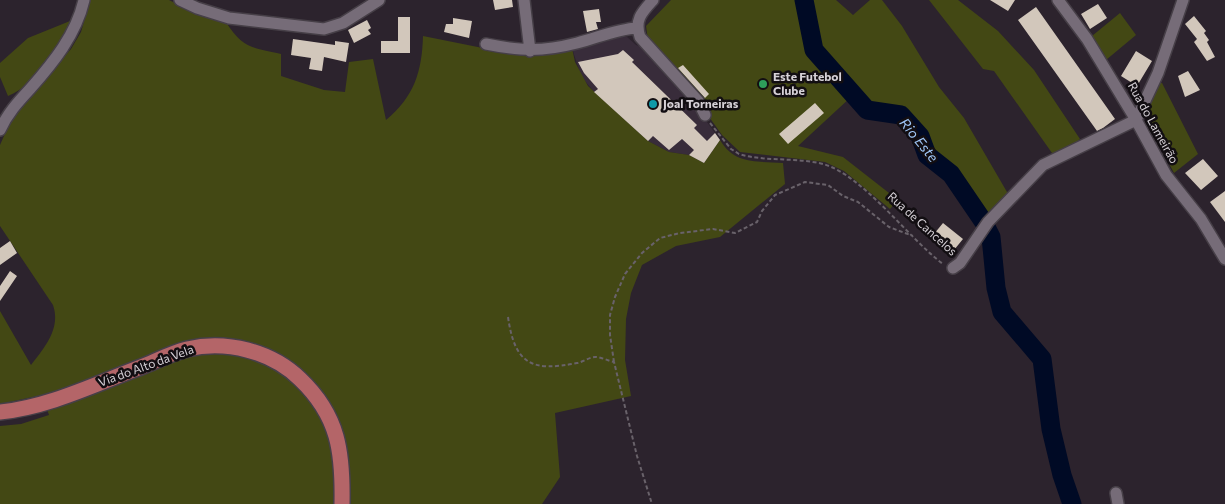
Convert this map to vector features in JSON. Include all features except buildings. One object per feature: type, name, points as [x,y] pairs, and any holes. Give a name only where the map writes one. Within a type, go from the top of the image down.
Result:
[{"type":"main road","name":"Via do Alto da Vela","points":[[0,412],[40,404],[186,350],[216,346],[244,350],[276,362],[293,373],[321,402],[334,427],[340,451],[342,504]]},
{"type":"street","points":[[0,130],[12,110],[68,40],[76,25],[84,0]]},
{"type":"street","points":[[180,0],[197,8],[229,18],[324,29],[343,23],[379,0]]},
{"type":"street","points":[[524,0],[530,51]]},
{"type":"street","points":[[653,0],[642,12],[638,19],[637,28],[646,44],[698,101],[705,115]]},
{"type":"street","name":"Rua do Lameirão","points":[[1058,0],[1077,23],[1136,120],[1166,176],[1201,219],[1225,259]]},
{"type":"street","points":[[1136,120],[1158,73],[1184,0]]},
{"type":"street","points":[[486,44],[530,51],[575,44],[637,28]]},
{"type":"street","name":"Rua de Cancelos","points":[[952,268],[960,262],[988,222],[1043,165],[1136,120]]},
{"type":"path","name":"Rua de Cancelos","points":[[705,115],[721,138],[739,154],[806,161],[834,168],[852,180],[941,262],[952,268]]},
{"type":"path","points":[[652,504],[636,456],[614,362],[610,336],[610,315],[615,297],[625,274],[642,253],[660,238],[680,233],[713,229],[735,233],[740,231],[757,222],[762,211],[775,196],[805,182],[828,185],[843,196],[858,202],[889,227],[913,236]]},
{"type":"path","points":[[508,317],[511,337],[523,358],[540,368],[578,362],[595,357],[614,362]]},
{"type":"shaded area","points":[[619,36],[627,37],[636,45],[642,47],[691,100],[720,140],[704,163],[689,155],[669,152],[648,141],[594,92],[581,76],[572,48]]},
{"type":"green space","points":[[90,0],[169,0],[203,17],[226,22],[237,37],[249,46],[281,54],[281,76],[324,90],[345,92],[349,62],[373,59],[386,120],[396,111],[415,83],[421,61],[423,36],[518,55],[533,56],[572,48],[575,62],[588,86],[648,141],[669,152],[689,155],[704,163],[720,140],[726,148],[740,158],[783,163],[785,184],[720,237],[676,246],[642,265],[631,293],[626,319],[625,360],[631,396],[555,413],[560,477],[542,504],[0,504],[0,426],[21,424],[49,415],[42,395],[0,404],[0,311],[31,365],[50,337],[55,322],[55,313],[53,305],[0,226],[0,145],[11,120],[27,98],[71,49],[81,32]]},
{"type":"green space","name":"Este Futebol Clube","points":[[671,0],[800,0],[812,53],[851,97],[798,146],[843,157],[898,200],[890,209],[844,171],[825,162],[740,152],[722,135],[707,114],[711,110],[648,40],[646,26]]},
{"type":"green space","points":[[807,0],[836,0],[853,15],[870,0],[882,0],[902,26],[939,87],[964,118],[1007,192],[1012,193],[988,219],[957,176],[931,153],[924,137],[903,113],[869,106],[817,49]]},
{"type":"green space","points":[[929,0],[958,0],[998,31],[1034,70],[1080,139],[1071,147],[1046,160],[1052,153],[994,71],[983,69]]},
{"type":"green space","points":[[1120,13],[1136,35],[1106,60],[1092,36]]},
{"type":"green space","points":[[75,19],[38,73],[19,91],[8,96],[0,77],[0,63],[28,38]]},
{"type":"green space","points":[[1159,83],[1162,83],[1198,154],[1174,173],[1152,132],[1146,112]]},
{"type":"waterway","name":"Rio Este","points":[[804,0],[814,50],[867,110],[901,115],[920,136],[927,155],[951,174],[983,221]]},
{"type":"waterway","name":"Rio Este","points":[[986,227],[991,237],[996,288],[1002,312],[1042,359],[1051,429],[1062,475],[1072,504]]},
{"type":"place","name":"Este Futebol Clube","points":[[763,84]]},
{"type":"place","name":"Joal Torneiras","points":[[653,104]]}]
